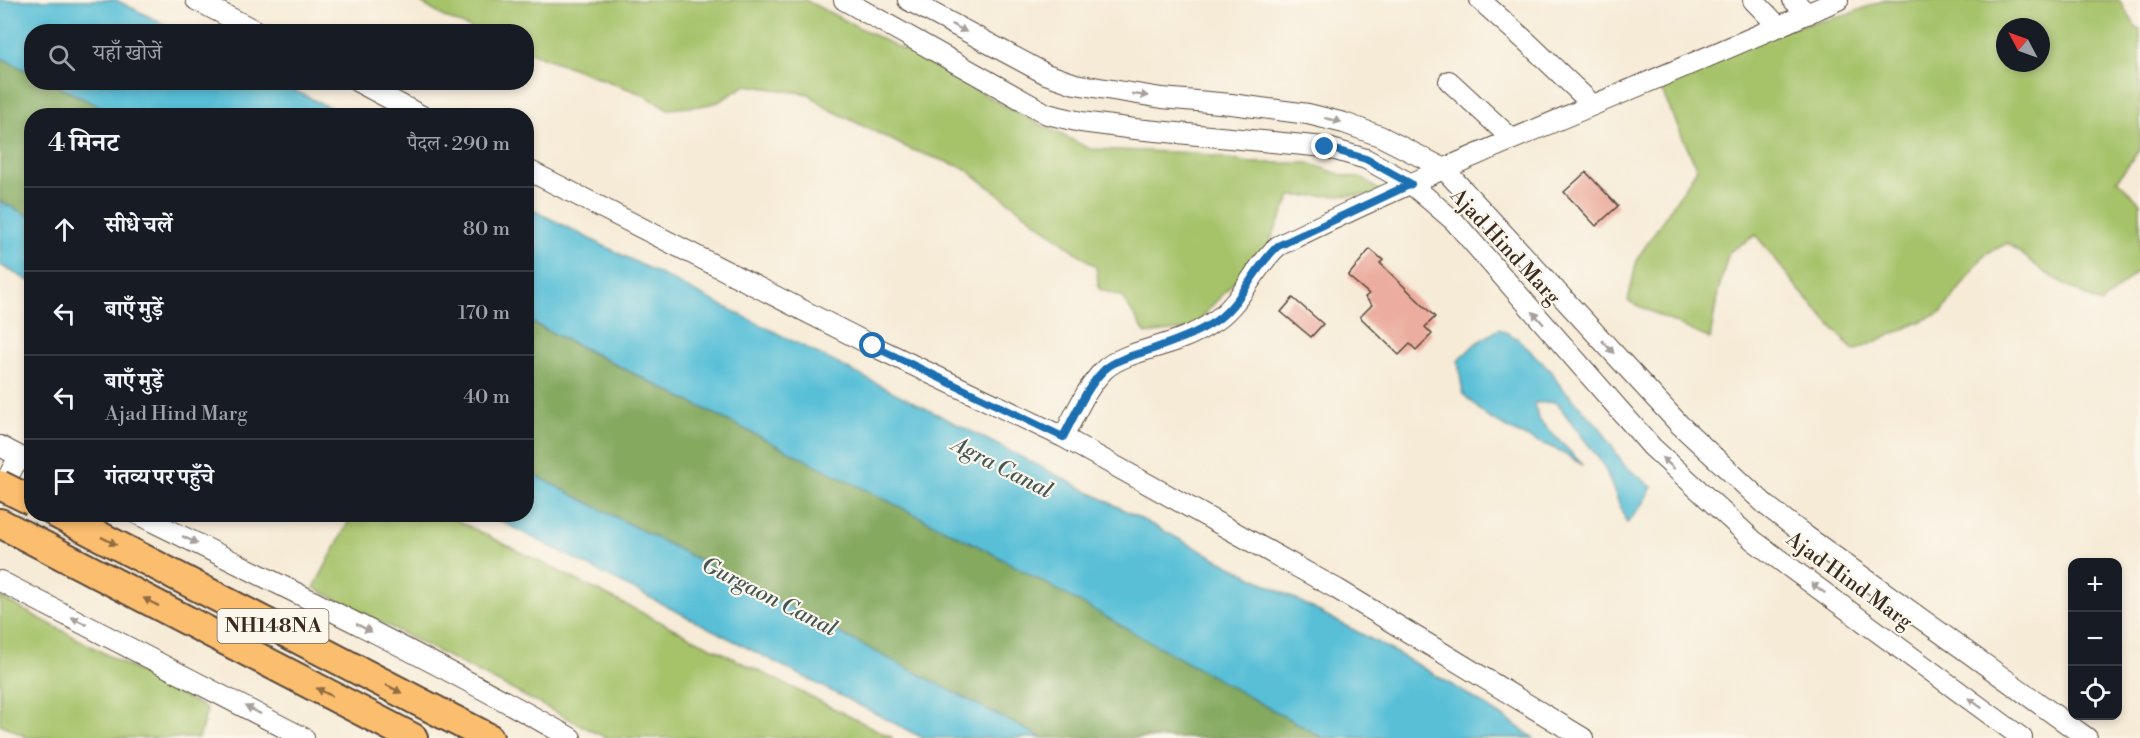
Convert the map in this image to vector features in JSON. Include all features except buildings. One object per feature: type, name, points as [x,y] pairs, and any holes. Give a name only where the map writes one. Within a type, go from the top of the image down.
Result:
[{"type":"highway","points":[[0,485],[24,497]]},
{"type":"highway","name":"NH148NA","points":[[72,522],[489,738]]},
{"type":"highway","name":"NH148NA","points":[[0,523],[413,738]]},
{"type":"street","points":[[196,0],[242,24]]},
{"type":"street","name":"Ajad Hind Marg","points":[[844,0],[1047,114],[1082,122],[1135,129],[1325,147],[1366,159],[1411,184],[1454,221],[1652,447],[1754,541],[2022,738]]},
{"type":"street","points":[[908,0],[1046,74],[1075,84],[1162,98],[1308,114],[1344,123],[1380,136],[1443,168],[1680,425],[1767,506],[2087,738]]},
{"type":"street","points":[[1480,0],[1593,105]]},
{"type":"street","points":[[1753,0],[1779,27]]},
{"type":"street","points":[[1793,0],[1808,14]]},
{"type":"street","points":[[1063,437],[1093,384],[1105,369],[1117,361],[1183,338],[1216,320],[1227,311],[1267,256],[1278,246],[1443,168],[1838,0]]},
{"type":"street","points":[[1449,81],[1512,139]]},
{"type":"street","points":[[373,90],[407,108]]},
{"type":"street","points":[[534,173],[873,346],[1063,437],[1337,589],[1583,738]]},
{"type":"street","points":[[0,446],[24,459]]},
{"type":"street","points":[[0,491],[24,461]]},
{"type":"street","points":[[153,522],[292,590],[572,738]]},
{"type":"street","points":[[0,581],[304,738]]},
{"type":"green space","points":[[416,0],[805,0],[1090,149],[1196,153],[1250,163],[1308,163],[1342,175],[1363,179],[1386,195],[1291,196],[1268,245],[1209,309],[1195,328],[1146,334],[1122,297],[1099,289],[1096,267],[964,168],[910,149],[827,108],[809,94],[746,85],[718,102],[668,109],[642,94],[534,54],[534,24],[461,24]]},
{"type":"green space","points":[[1884,0],[2119,0],[2136,27],[2140,29],[2140,149],[2117,180],[2140,202],[2140,269],[2101,304],[2044,272],[2008,243],[1985,254],[1942,312],[1854,351],[1799,290],[1756,235],[1729,252],[1718,292],[1710,339],[1628,301],[1637,259],[1697,169],[1656,78],[1761,35],[1847,15]]},
{"type":"green space","points":[[0,57],[24,69],[24,90],[65,90],[103,108],[24,108],[24,213],[0,201]]},
{"type":"green space","points":[[534,324],[986,550],[1323,738],[1042,738],[534,475]]},
{"type":"green space","points":[[348,522],[460,522],[893,738],[606,738],[314,588]]},
{"type":"green space","points":[[0,597],[207,709],[199,738],[28,738],[0,724]]},
{"type":"water","points":[[0,0],[116,0],[164,24],[24,24],[24,69],[0,57]]},
{"type":"water","points":[[65,90],[293,90],[331,108],[103,108]]},
{"type":"water","points":[[0,201],[24,213],[24,278],[0,265]]},
{"type":"water","name":"Agra Canal","points":[[534,211],[949,420],[1328,616],[1454,686],[1534,738],[1323,738],[986,550],[534,324]]},
{"type":"water","points":[[1499,329],[1517,338],[1552,372],[1558,383],[1600,428],[1624,465],[1652,487],[1643,504],[1627,523],[1603,464],[1556,402],[1535,403],[1538,419],[1583,465],[1558,450],[1517,433],[1487,417],[1463,394],[1458,361],[1475,344]]},
{"type":"water","name":"Gurgaon Canal","points":[[534,475],[1042,738],[923,738],[503,522],[534,522]]},
{"type":"route","points":[[873,346],[1063,437],[1093,384],[1105,369],[1117,361],[1183,338],[1216,320],[1227,311],[1267,256],[1278,246],[1411,184],[1366,159],[1325,147]]}]
